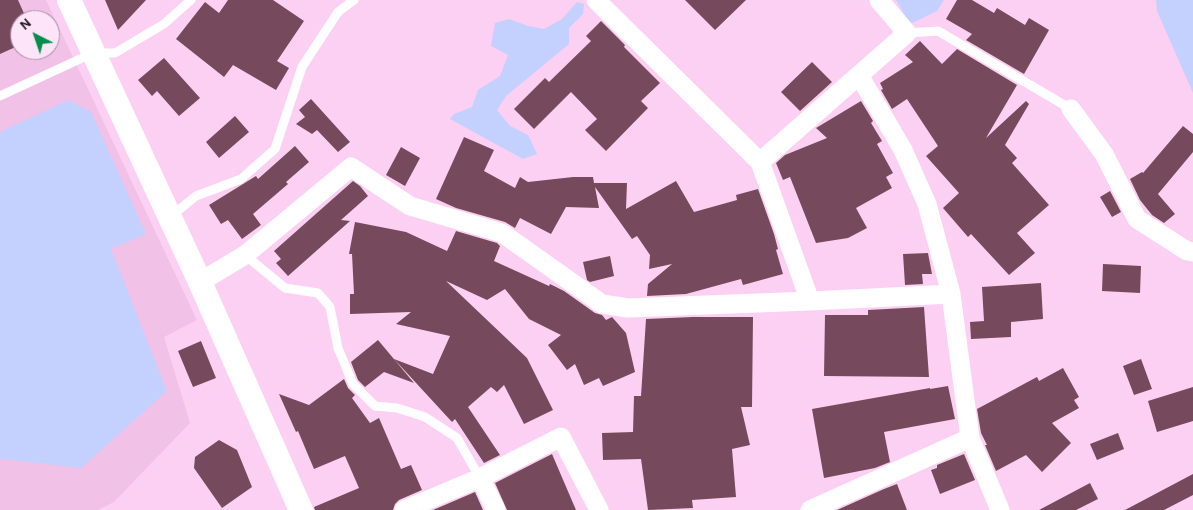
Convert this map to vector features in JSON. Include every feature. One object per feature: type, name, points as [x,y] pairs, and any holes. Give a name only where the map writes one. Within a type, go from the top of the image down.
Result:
[{"type":"street","points":[[69,0],[200,282],[301,510]]},
{"type":"street","points":[[596,0],[760,162],[810,301]]},
{"type":"street","points":[[760,162],[907,32],[880,0]]},
{"type":"street","points":[[859,75],[903,150],[927,204],[951,294],[970,438],[1000,510]]},
{"type":"street","points":[[1071,110],[1104,154],[1137,220],[1187,251],[1193,252]]},
{"type":"street","points":[[200,282],[245,255],[351,167],[410,206],[502,233],[602,304],[628,308],[951,294]]},
{"type":"street","points":[[404,510],[480,478],[561,437],[599,510]]},
{"type":"street","points":[[810,510],[970,438]]},
{"type":"street","points":[[480,478],[496,510]]},
{"type":"lane","points":[[0,96],[93,53],[115,53],[164,24],[191,0]]},
{"type":"lane","points":[[170,217],[196,196],[241,179],[275,148],[302,67],[338,12],[354,0]]},
{"type":"lane","points":[[907,32],[938,31],[1071,110]]},
{"type":"lane","points":[[245,255],[285,288],[318,293],[330,307],[338,348],[353,384],[375,406],[397,408],[425,417],[457,438],[480,478]]},
{"type":"shaded area","points":[[0,0],[46,0],[51,10],[10,10],[10,60],[60,60],[60,30],[197,320],[164,337],[190,423],[114,502],[98,510],[0,510]]},
{"type":"shaded area","points":[[896,0],[944,0],[937,11],[910,24]]},
{"type":"shaded area","points":[[1156,0],[1193,0],[1193,93],[1157,11]]},
{"type":"shaded area","points":[[577,2],[584,4],[583,14],[569,28],[569,44],[506,96],[497,110],[510,126],[528,135],[537,154],[523,159],[450,119],[454,114],[472,107],[478,90],[500,76],[508,55],[491,46],[495,23],[509,19],[528,26],[544,29],[562,19]]},
{"type":"shaded area","points":[[68,100],[91,112],[146,234],[111,249],[167,391],[81,468],[0,459],[0,132]]},
{"type":"building","points":[[0,0],[18,0],[22,10],[10,10],[10,50],[0,54]]},
{"type":"building","points":[[105,0],[146,0],[118,30]]},
{"type":"building","points":[[228,0],[273,0],[304,21],[277,61],[289,68],[276,90],[233,65],[224,77],[176,39],[205,2],[219,13]]},
{"type":"building","points":[[685,0],[746,0],[715,30]]},
{"type":"building","points":[[957,0],[972,0],[994,13],[997,8],[1025,25],[1029,18],[1049,30],[1024,74],[966,40],[972,34],[946,19]]},
{"type":"building","points":[[601,21],[660,83],[641,101],[648,108],[606,151],[585,130],[597,119],[571,92],[534,129],[514,109],[545,78],[549,82],[591,41],[586,36]]},
{"type":"building","points":[[920,41],[942,64],[957,49],[1017,85],[986,138],[1026,101],[1029,104],[1005,145],[1017,158],[1012,163],[1049,205],[1017,233],[1035,253],[1009,275],[971,234],[968,237],[943,208],[959,193],[926,156],[938,146],[907,99],[892,109],[881,90],[883,89],[880,83],[913,62],[905,55]]},
{"type":"building","points":[[164,58],[200,98],[179,116],[157,91],[152,96],[138,80]]},
{"type":"building","points":[[812,62],[832,82],[800,111],[781,92]]},
{"type":"building","points":[[311,99],[350,142],[338,152],[317,130],[312,134],[296,124],[305,117],[299,110]]},
{"type":"building","points":[[861,101],[882,141],[877,144],[893,173],[886,177],[892,188],[856,208],[867,228],[848,238],[816,243],[790,177],[783,180],[776,163],[785,155],[827,138],[816,128]]},
{"type":"building","points":[[235,116],[249,132],[219,158],[206,142]]},
{"type":"building","points":[[1183,126],[1193,134],[1193,152],[1158,194],[1175,214],[1164,223],[1152,215],[1140,200],[1130,179],[1143,173]]},
{"type":"building","points":[[464,137],[494,150],[484,171],[515,188],[520,177],[528,182],[573,177],[593,177],[594,183],[627,183],[626,209],[676,181],[694,212],[737,200],[736,195],[758,189],[774,234],[778,249],[776,250],[783,274],[743,285],[741,279],[686,294],[647,296],[648,284],[672,264],[649,269],[650,255],[637,236],[632,239],[595,187],[599,208],[566,207],[551,234],[520,218],[515,228],[505,222],[456,208],[436,199]]},
{"type":"building","points":[[295,146],[309,162],[286,182],[288,184],[253,214],[261,225],[242,239],[228,220],[221,224],[209,205],[256,176],[258,179]]},
{"type":"building","points":[[401,147],[420,158],[405,186],[386,175]]},
{"type":"building","points":[[353,181],[368,196],[341,220],[350,221],[288,276],[276,263],[281,259],[274,251]]},
{"type":"building","points":[[1110,191],[1121,212],[1112,217],[1100,197]]},
{"type":"building","points":[[355,222],[406,232],[447,251],[456,231],[497,243],[500,246],[494,261],[564,291],[595,313],[602,315],[606,320],[612,317],[626,333],[635,372],[603,386],[599,378],[584,385],[575,364],[567,370],[548,345],[561,335],[529,319],[505,289],[487,300],[446,281],[527,358],[553,410],[524,424],[504,385],[497,392],[491,387],[468,407],[500,455],[484,463],[455,419],[452,422],[394,359],[433,374],[450,336],[396,324],[411,312],[350,314],[350,294],[354,294],[352,254],[349,254]]},
{"type":"building","points":[[928,253],[932,274],[922,274],[923,284],[905,285],[903,254]]},
{"type":"building","points":[[610,256],[614,276],[590,282],[587,280],[583,262]]},
{"type":"building","points":[[1103,264],[1141,266],[1140,293],[1102,291]]},
{"type":"building","points":[[1041,283],[1043,319],[1011,322],[1011,337],[971,339],[970,322],[984,321],[982,287]]},
{"type":"building","points":[[924,307],[929,377],[824,376],[825,315],[868,315],[868,310]]},
{"type":"building","points":[[753,317],[752,407],[741,407],[750,445],[732,449],[736,497],[692,500],[693,508],[648,510],[641,459],[603,460],[602,433],[633,432],[634,396],[641,396],[646,319]]},
{"type":"building","points":[[378,340],[414,383],[384,372],[365,387],[358,380],[351,362]]},
{"type":"building","points":[[201,341],[216,378],[193,387],[178,351]]},
{"type":"building","points":[[1141,359],[1152,389],[1134,395],[1123,366]]},
{"type":"building","points":[[1063,368],[1079,397],[1074,400],[1079,408],[1052,423],[1071,443],[1042,472],[1026,455],[996,471],[981,433],[977,409],[1037,377],[1039,381]]},
{"type":"building","points":[[344,379],[348,388],[355,395],[352,398],[370,423],[379,418],[401,469],[411,465],[422,490],[399,500],[393,510],[315,510],[314,507],[359,488],[345,456],[314,469],[298,431],[296,432],[279,394],[309,405]]},
{"type":"building","points":[[948,386],[955,419],[884,432],[890,462],[875,468],[824,478],[812,409]]},
{"type":"building","points":[[1193,387],[1193,421],[1157,432],[1148,401]]},
{"type":"building","points":[[1118,433],[1124,449],[1097,460],[1090,444]]},
{"type":"building","points":[[219,440],[237,450],[252,487],[222,508],[194,468],[195,457]]},
{"type":"building","points":[[552,454],[576,510],[507,510],[495,483]]},
{"type":"building","points":[[964,454],[975,480],[940,494],[931,470],[937,468],[937,465]]},
{"type":"building","points":[[1193,474],[1193,495],[1164,510],[1125,510]]},
{"type":"building","points":[[1090,483],[1098,499],[1076,510],[1039,510]]},
{"type":"building","points":[[897,484],[907,510],[837,510],[884,489]]},
{"type":"building","points":[[475,492],[483,510],[433,510]]}]
